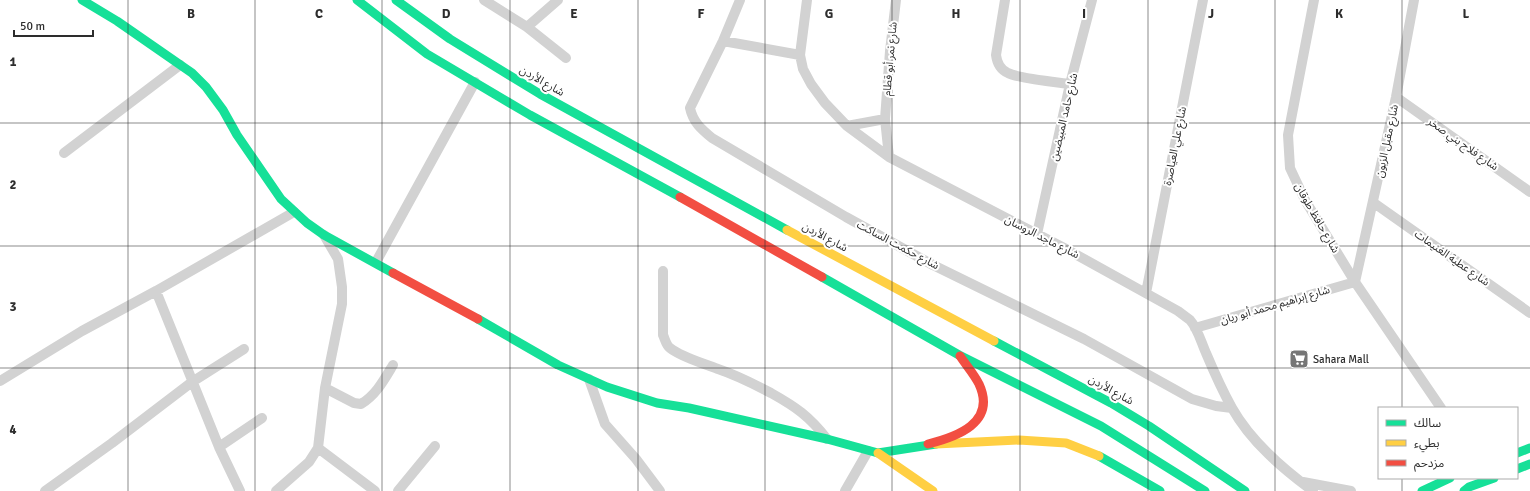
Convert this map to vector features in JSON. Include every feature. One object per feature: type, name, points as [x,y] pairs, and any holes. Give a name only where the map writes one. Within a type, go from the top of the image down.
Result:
[{"type":"main road","points":[[82,0],[117,21],[192,74],[210,93],[223,110],[237,135],[282,199],[294,212],[324,235],[470,314],[544,357],[607,387],[657,403],[689,408],[827,439],[873,452],[933,491]]},
{"type":"main road","points":[[357,0],[427,54],[530,115],[698,207],[959,355],[1101,426],[1205,491]]},
{"type":"main road","name":"شارع الأردن","points":[[396,0],[450,39],[540,94],[928,306],[1111,403],[1149,426],[1245,491]]},
{"type":"main road","points":[[928,444],[962,433],[971,426],[983,410],[983,399],[979,384],[959,355]]},
{"type":"main road","points":[[873,452],[928,444],[1019,440],[1066,443],[1093,453],[1160,491]]},
{"type":"main road","points":[[1518,453],[1530,448]]},
{"type":"main road","points":[[1518,469],[1530,464]]},
{"type":"main road","points":[[1422,491],[1448,479]]},
{"type":"main road","points":[[1464,491],[1469,487],[1491,479]]},
{"type":"street","points":[[484,0],[527,27],[566,58]]},
{"type":"street","points":[[527,27],[558,0]]},
{"type":"street","name":"شارع حكمت الساكت","points":[[740,0],[723,41],[690,108],[694,122],[712,138],[846,217],[933,265],[1084,339],[1192,399],[1216,406],[1232,408]]},
{"type":"street","name":"شارع ماجد الروسان","points":[[807,0],[800,55],[803,69],[811,84],[825,103],[847,126],[889,157],[1037,234],[1178,311],[1189,320],[1195,328],[1218,382],[1232,408],[1258,443],[1299,481],[1313,491]]},
{"type":"street","name":"شارع نمر أبو قطام","points":[[889,157],[886,119],[890,52],[896,0]]},
{"type":"street","points":[[1005,0],[996,55],[1001,68],[1012,75],[1070,84]]},
{"type":"street","name":"شارع حامد المبيضين","points":[[1037,234],[1070,84],[1092,0]]},
{"type":"street","name":"شارع علي العياصرة","points":[[1146,293],[1203,0]]},
{"type":"street","name":"شارع حافظ طوقان","points":[[1314,0],[1288,135],[1290,168],[1304,200],[1355,282],[1440,407]]},
{"type":"street","name":"شارع مقبل الزبون","points":[[1355,282],[1374,203],[1414,0]]},
{"type":"street","points":[[723,41],[800,55]]},
{"type":"street","points":[[64,153],[180,65]]},
{"type":"street","points":[[376,262],[475,82]]},
{"type":"street","name":"شارع فلاح بني صخر","points":[[1396,97],[1530,192]]},
{"type":"street","points":[[847,126],[886,119]]},
{"type":"street","name":"شارع عطية الغنيمات","points":[[1374,203],[1530,313]]},
{"type":"street","points":[[0,381],[82,331],[156,291],[294,212]]},
{"type":"street","points":[[276,491],[309,462],[318,448],[325,388],[342,304],[342,287],[338,259],[324,235]]},
{"type":"street","points":[[663,271],[663,335],[668,346],[686,356],[769,392],[788,403],[805,414],[827,439]]},
{"type":"street","name":"شارع إبراهيم محمد أبو ريان","points":[[1195,328],[1355,282]]},
{"type":"street","points":[[156,291],[219,447],[240,491]]},
{"type":"street","points":[[44,491],[112,443],[192,382],[244,349]]},
{"type":"street","points":[[325,388],[354,403],[361,404],[368,400],[378,389],[393,365]]},
{"type":"street","points":[[589,379],[605,424],[636,459],[660,491]]},
{"type":"street","points":[[219,447],[262,418]]},
{"type":"street","points":[[398,491],[435,446]]},
{"type":"street","points":[[318,448],[375,491]]},
{"type":"street","points":[[845,491],[873,452]]},
{"type":"street","points":[[1299,481],[1351,491]]},
{"type":"traffic: fast","points":[[82,0],[117,21],[192,73],[206,87],[223,110],[237,135],[281,199],[307,223],[324,235],[393,273]]},
{"type":"traffic: fast","points":[[357,0],[427,54],[530,115],[680,197]]},
{"type":"traffic: fast","points":[[396,0],[450,39],[540,94],[787,230]]},
{"type":"traffic: fast","points":[[822,277],[959,355],[1101,426],[1205,491]]},
{"type":"traffic: fast","points":[[478,319],[558,365],[607,387],[657,403],[689,408],[827,439],[878,453],[936,444]]},
{"type":"traffic: fast","points":[[994,341],[1111,403],[1149,426],[1245,491]]},
{"type":"traffic: fast","points":[[1518,453],[1530,448]]},
{"type":"traffic: fast","points":[[1099,456],[1160,491]]},
{"type":"traffic: fast","points":[[1518,469],[1530,464]]},
{"type":"traffic: fast","points":[[1422,491],[1448,479]]},
{"type":"traffic: fast","points":[[1464,491],[1469,487],[1491,479]]},
{"type":"traffic: slow","points":[[787,230],[994,341]]},
{"type":"traffic: slow","points":[[936,444],[1019,440],[1066,443],[1099,456]]},
{"type":"traffic: slow","points":[[878,453],[933,491]]},
{"type":"traffic: jam","points":[[680,197],[822,277]]},
{"type":"traffic: jam","points":[[393,273],[478,319]]},
{"type":"traffic: jam","points":[[928,444],[950,437],[971,426],[983,409],[983,397],[979,384],[960,356]]},
{"type":"place","name":"Sahara Mall","points":[[1299,359]]}]
